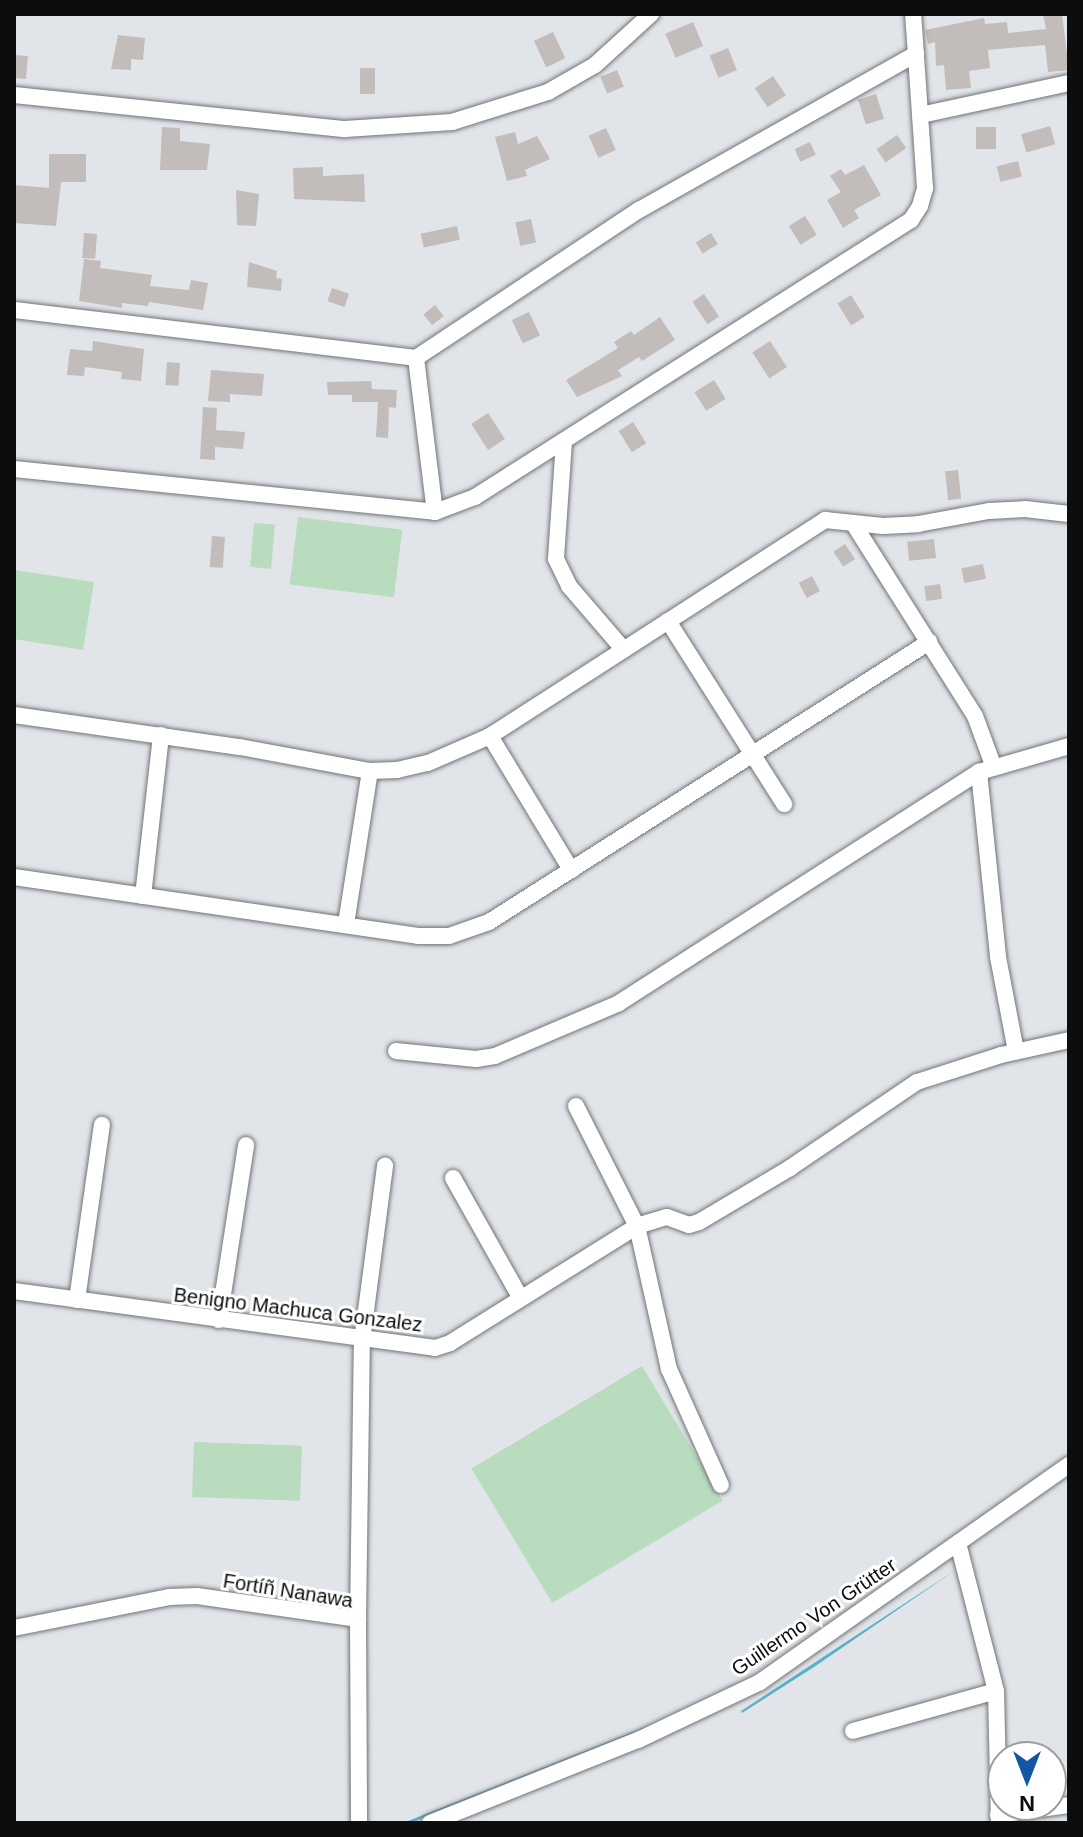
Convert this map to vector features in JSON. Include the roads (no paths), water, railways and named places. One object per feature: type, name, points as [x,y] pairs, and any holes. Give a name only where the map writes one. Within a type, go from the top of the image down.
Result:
[{"type":"street","points":[[14,95],[345,129],[452,122],[548,92],[595,65],[651,14]]},
{"type":"street","points":[[14,469],[435,512],[475,497],[911,220],[925,188],[913,14]]},
{"type":"street","points":[[14,310],[416,358],[639,210],[916,54]]},
{"type":"street","points":[[921,115],[1069,83]]},
{"type":"street","points":[[416,358],[435,512]]},
{"type":"street","points":[[564,441],[556,559],[569,586],[624,650]]},
{"type":"street","points":[[14,715],[161,735],[370,771],[428,763],[490,736],[825,520],[918,524],[989,511],[1025,509],[1069,514]]},
{"type":"street","points":[[853,523],[975,716],[986,769],[998,957],[1016,1051]]},
{"type":"street","points":[[668,621],[784,804]]},
{"type":"street","points":[[14,877],[418,936],[449,936],[489,922],[929,642]]},
{"type":"street","points":[[143,896],[161,735]]},
{"type":"street","points":[[490,736],[571,870]]},
{"type":"street","points":[[396,1051],[476,1059],[495,1056],[619,1003],[986,769],[1069,746]]},
{"type":"street","points":[[346,924],[370,771]]},
{"type":"street","name":"Benigno Machuca Gonzalez","points":[[14,1291],[362,1341],[435,1348],[450,1343],[637,1226],[667,1217],[685,1225],[694,1224],[790,1168],[917,1082],[1016,1051],[1069,1040]]},
{"type":"street","points":[[576,1106],[637,1226],[669,1369],[721,1485]]},
{"type":"street","points":[[77,1300],[102,1125]]},
{"type":"street","points":[[219,1320],[246,1145]]},
{"type":"street","points":[[358,1619],[362,1341],[385,1166]]},
{"type":"street","points":[[453,1178],[520,1297]]},
{"type":"street","name":"Guillermo Von Grütter","points":[[430,1823],[638,1740],[760,1682],[1069,1465]]},
{"type":"street","points":[[958,1543],[996,1691],[997,1741]]},
{"type":"street","name":"Fortíñ Nanawa","points":[[14,1628],[169,1597],[197,1596],[358,1619],[359,1823]]},
{"type":"street","points":[[853,1731],[996,1691]]},
{"type":"water","points":[[957,1569],[814,1667],[742,1713],[741,1711]]},
{"type":"water","points":[[694,1708],[411,1823],[403,1823]]}]
